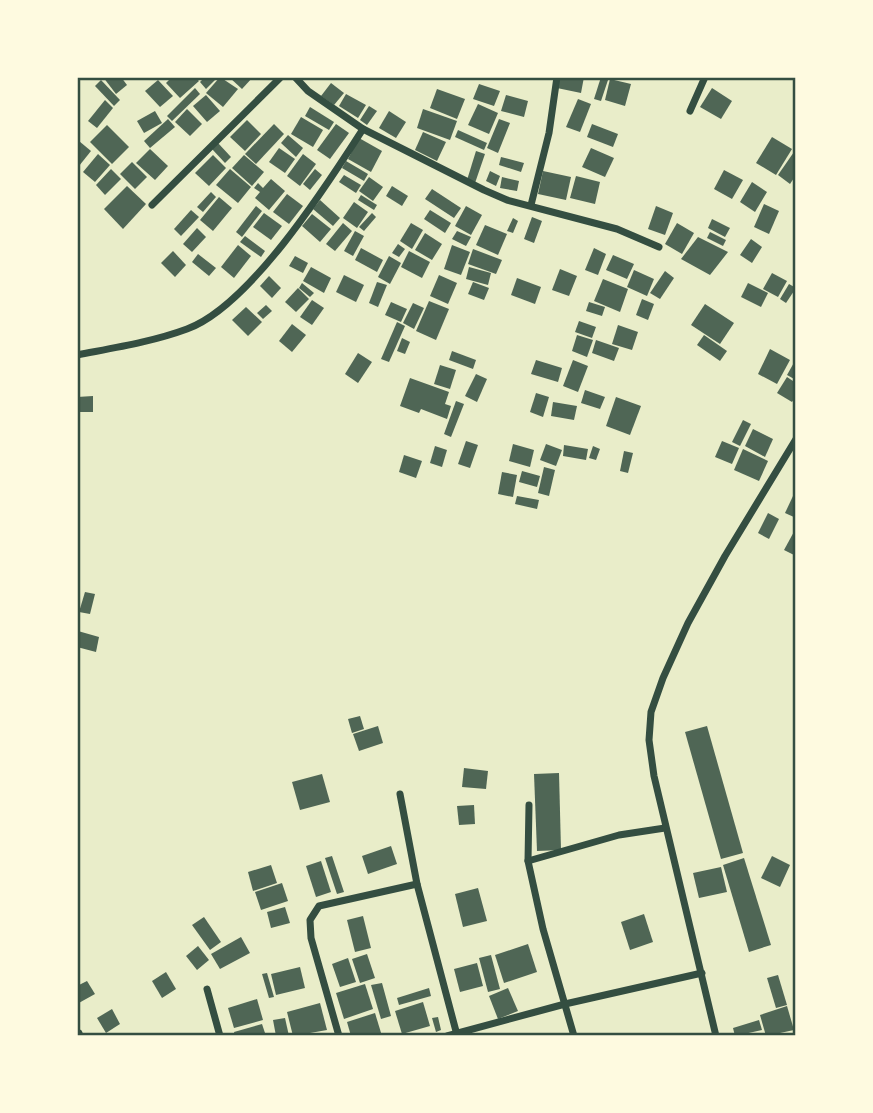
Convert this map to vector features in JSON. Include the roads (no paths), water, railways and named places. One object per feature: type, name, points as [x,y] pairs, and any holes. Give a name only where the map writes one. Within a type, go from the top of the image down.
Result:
[{"type":"street","points":[[152,205],[281,77]]},
{"type":"street","points":[[295,77],[308,92],[363,129],[484,190],[617,229],[659,247]]},
{"type":"street","points":[[531,205],[549,133],[557,77]]},
{"type":"street","points":[[691,111],[705,77]]},
{"type":"street","points":[[77,355],[189,329],[223,307],[280,247],[323,192],[363,129]]},
{"type":"street","points":[[716,1036],[665,828],[649,740],[652,712],[663,678],[725,556],[796,439]]},
{"type":"street","points":[[400,794],[417,884],[457,1035]]},
{"type":"street","points":[[529,804],[528,861],[543,929],[574,1036]]},
{"type":"street","points":[[528,861],[619,835],[665,828]]},
{"type":"street","points":[[338,1036],[311,938],[310,920],[319,906],[417,884]]},
{"type":"street","points":[[447,1036],[565,1004],[702,973]]},
{"type":"street","points":[[207,989],[220,1036]]}]
